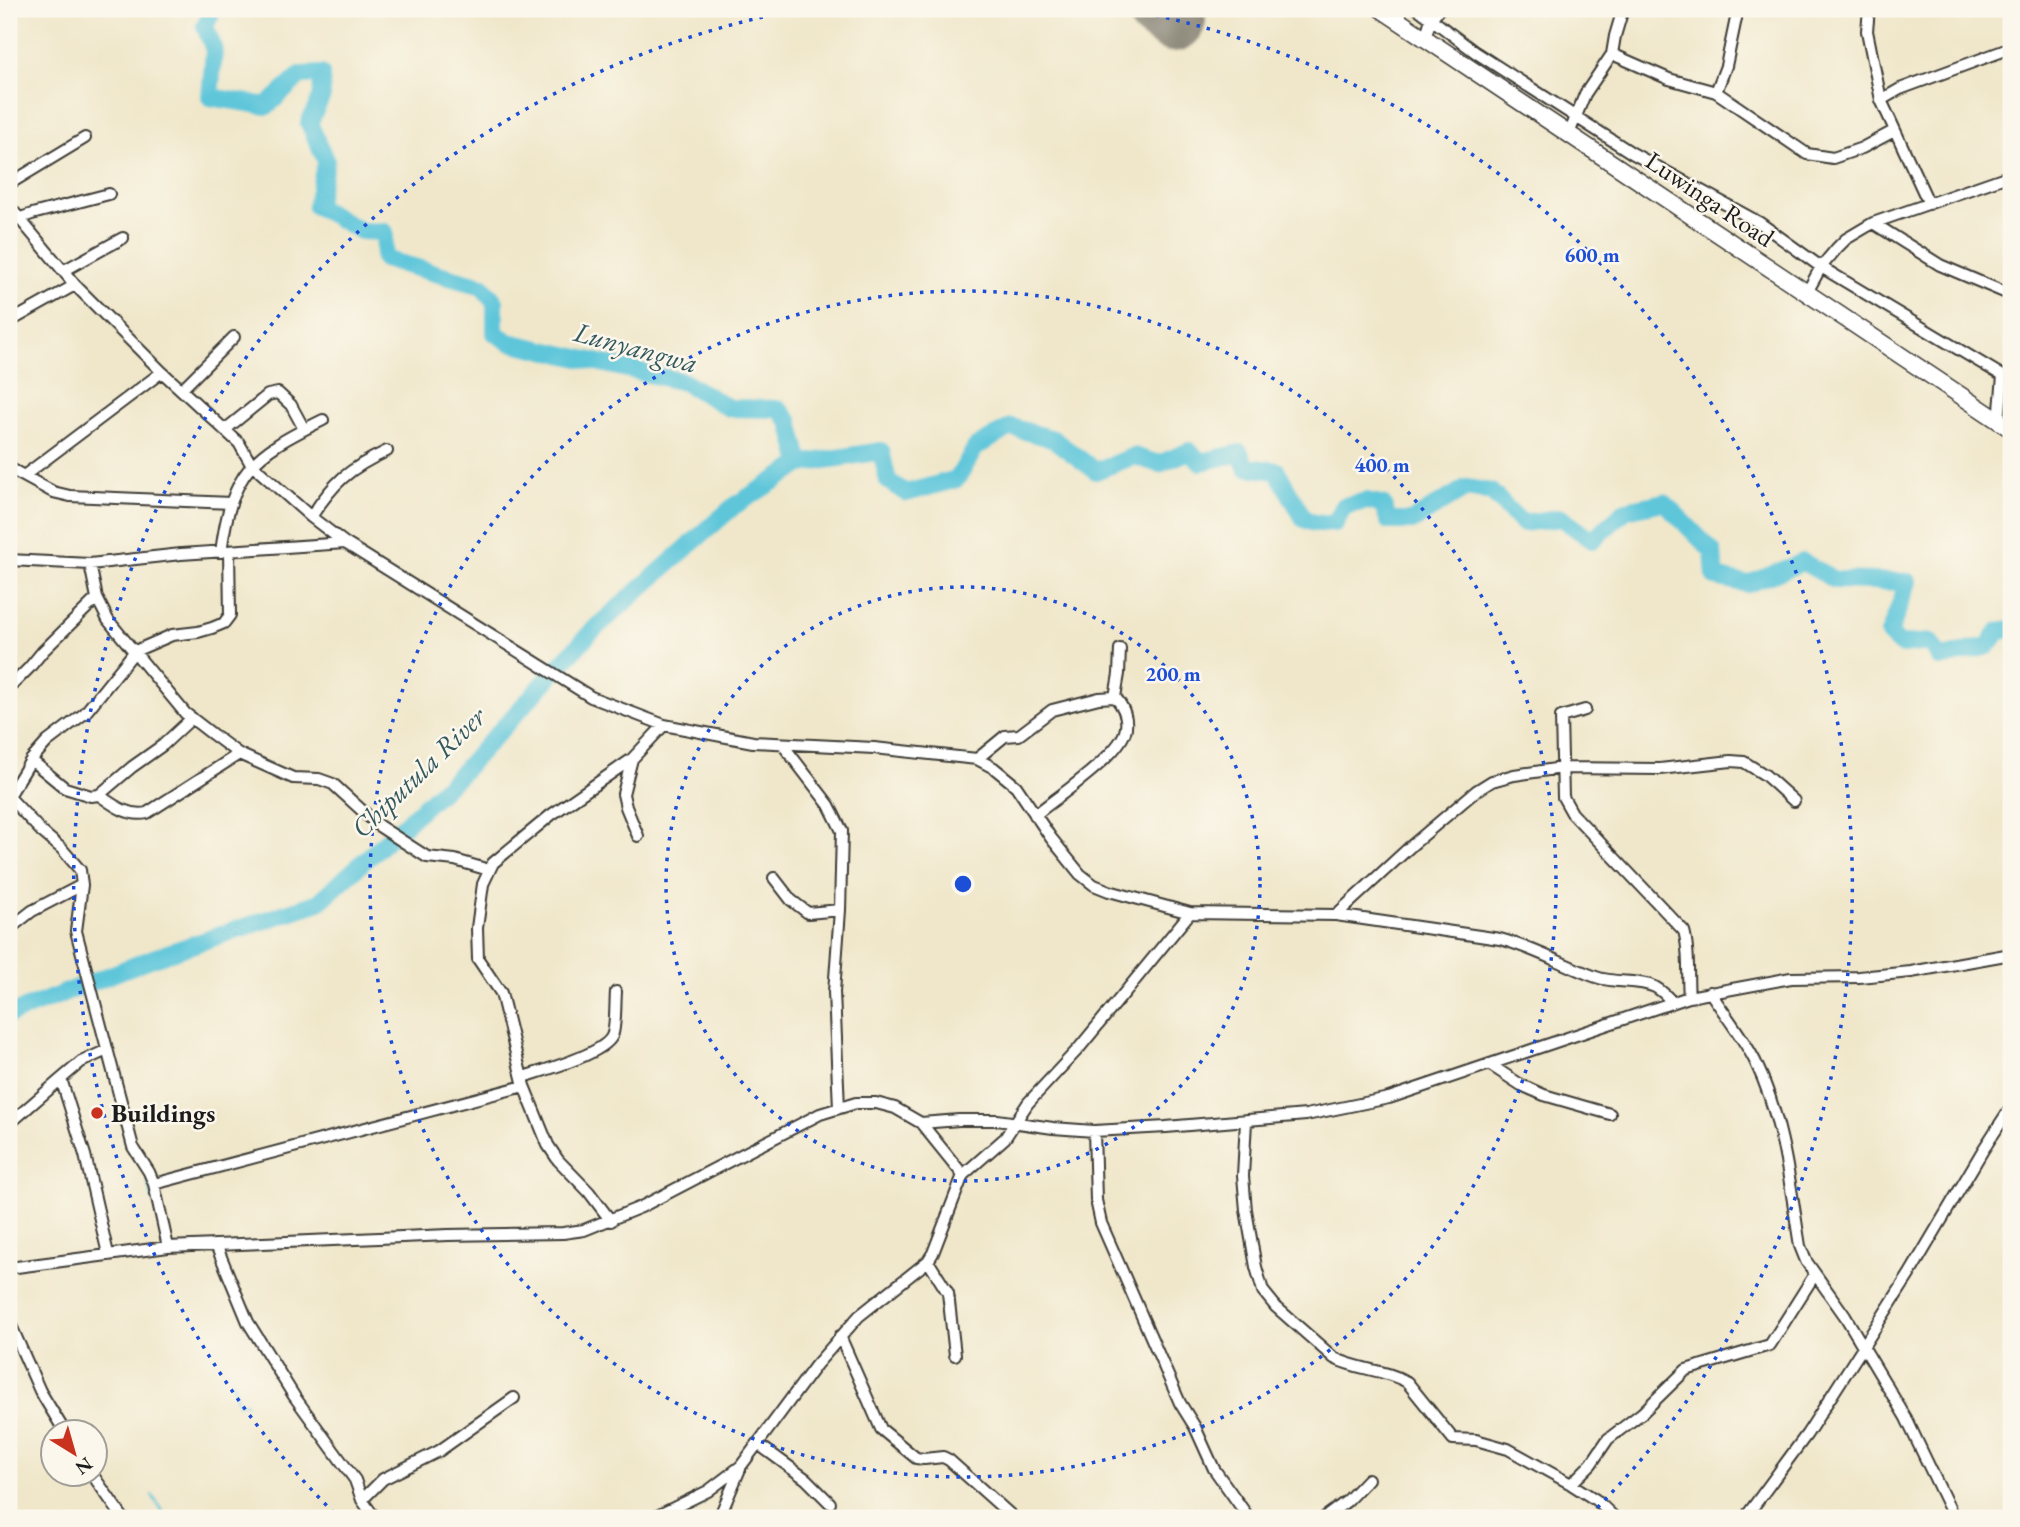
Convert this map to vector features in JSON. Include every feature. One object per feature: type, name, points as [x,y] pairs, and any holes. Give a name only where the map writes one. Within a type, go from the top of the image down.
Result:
[{"type":"highway","name":"Luwinga Road","points":[[1381,9],[2005,425]]},
{"type":"street","points":[[1418,9],[1475,52],[1577,115],[1632,153],[1760,223],[1821,267],[2003,376],[2005,425]]},
{"type":"street","points":[[1425,38],[1431,19],[1439,9]]},
{"type":"street","points":[[1569,134],[1585,93],[1612,54],[1623,9]]},
{"type":"street","points":[[1716,92],[1726,66],[1738,9]]},
{"type":"street","points":[[1869,9],[1867,31],[1881,100],[1928,204]]},
{"type":"street","points":[[1881,100],[1899,89],[2011,48]]},
{"type":"street","points":[[1612,54],[1669,79],[1716,92],[1807,154],[1833,158],[1862,148],[1894,131]]},
{"type":"street","points":[[9,184],[85,138]]},
{"type":"street","points":[[1806,293],[1821,267],[1846,239],[1873,223],[2011,175]]},
{"type":"street","points":[[14,220],[109,194]]},
{"type":"street","points":[[9,206],[14,220],[75,285],[162,372],[226,429],[239,443],[251,464],[311,517],[345,543],[591,697],[664,725],[727,739],[783,745],[874,748],[978,759],[1016,786],[1080,874],[1094,885],[1109,891],[1191,913],[1336,915],[1500,939],[1596,977],[1652,986],[1672,1002]]},
{"type":"street","points":[[1873,223],[1940,265],[2011,295]]},
{"type":"street","points":[[62,271],[123,238]]},
{"type":"street","points":[[9,322],[75,285]]},
{"type":"street","points":[[182,389],[234,337]]},
{"type":"street","points":[[25,475],[162,372]]},
{"type":"street","points":[[226,429],[268,395],[278,393],[291,405],[304,429]]},
{"type":"street","points":[[169,1247],[154,1184],[132,1147],[76,932],[82,884],[80,870],[9,797],[31,760],[47,742],[85,713],[135,651],[172,635],[198,632],[224,623],[230,615],[225,552],[231,503],[251,464],[272,446],[323,420]]},
{"type":"street","points":[[311,517],[325,495],[343,476],[387,451]]},
{"type":"street","points":[[9,468],[52,492],[70,496],[231,503]]},
{"type":"street","points":[[9,560],[90,564],[143,557],[345,543]]},
{"type":"street","points":[[90,564],[97,598],[108,620],[185,713],[239,754],[293,778],[319,779],[333,784],[379,826],[427,857],[455,860],[489,870]]},
{"type":"street","points":[[9,688],[97,598]]},
{"type":"street","points":[[1115,697],[1120,649]]},
{"type":"street","points":[[978,759],[1005,736],[1019,735],[1052,710],[1099,698],[1115,697]]},
{"type":"street","points":[[1035,815],[1105,759],[1121,740],[1126,730],[1126,720],[1121,704],[1115,697]]},
{"type":"street","points":[[1585,710],[1561,717],[1563,797],[1567,806],[1622,867],[1684,931],[1688,943],[1686,970],[1689,997]]},
{"type":"street","points":[[31,760],[65,788],[91,796],[99,795],[132,766],[163,745],[192,718]]},
{"type":"street","points":[[611,1221],[548,1145],[524,1082],[501,993],[478,959],[477,928],[483,884],[493,863],[519,840],[632,759],[664,725]]},
{"type":"street","points":[[783,745],[829,805],[842,831],[834,992],[839,1108]]},
{"type":"street","points":[[99,795],[124,811],[140,815],[239,754]]},
{"type":"street","points":[[632,759],[623,794],[638,836]]},
{"type":"street","points":[[1336,915],[1410,846],[1476,790],[1492,781],[1514,775],[1562,768],[1660,769],[1744,762],[1765,775],[1794,801]]},
{"type":"street","points":[[774,878],[791,900],[808,913],[840,910]]},
{"type":"street","points":[[9,929],[32,911],[82,884]]},
{"type":"street","points":[[653,1518],[730,1477],[801,1385],[859,1316],[928,1261],[963,1175],[1005,1138],[1028,1103],[1080,1047],[1191,913]]},
{"type":"street","points":[[921,1123],[959,1120],[1015,1122],[1094,1131],[1245,1121],[1355,1107],[1672,1002],[1710,992],[1791,978],[1859,977],[1911,972],[2011,954]]},
{"type":"street","points":[[154,1184],[524,1082],[605,1045],[613,1035],[616,992]]},
{"type":"street","points":[[1710,992],[1755,1061],[1767,1091],[1781,1140],[1800,1246],[1806,1261],[1863,1347],[1916,1435],[1954,1518]]},
{"type":"street","points":[[9,1124],[81,1062],[107,1050]]},
{"type":"street","points":[[1489,1064],[1521,1085],[1544,1095],[1610,1114]]},
{"type":"street","points":[[61,1079],[85,1155],[108,1254]]},
{"type":"street","points":[[9,1268],[169,1247],[434,1235],[563,1233],[584,1230],[611,1221],[820,1114],[856,1103],[876,1103],[895,1108],[921,1123],[963,1175]]},
{"type":"street","points":[[1745,1518],[1807,1434],[2011,1107]]},
{"type":"street","points":[[1245,1121],[1243,1175],[1249,1232],[1263,1291],[1276,1307],[1334,1358],[1407,1382],[1453,1438],[1500,1446],[1572,1484],[1596,1500],[1615,1518]]},
{"type":"street","points":[[1094,1131],[1096,1200],[1101,1223],[1180,1403],[1195,1427],[1214,1469],[1249,1518]]},
{"type":"street","points":[[216,1245],[248,1322],[294,1396],[355,1480],[362,1500],[375,1518]]},
{"type":"street","points":[[928,1261],[948,1293],[955,1355]]},
{"type":"street","points":[[1572,1484],[1591,1464],[1608,1439],[1642,1413],[1686,1370],[1770,1345],[1815,1274]]},
{"type":"street","points":[[9,1321],[40,1391],[56,1418]]},
{"type":"street","points":[[841,1336],[864,1386],[875,1419],[887,1436],[916,1458],[924,1460],[943,1457],[949,1460],[1014,1518]]},
{"type":"street","points":[[362,1500],[383,1479],[439,1451],[514,1398]]},
{"type":"street","points":[[758,1444],[806,1479],[830,1503]]},
{"type":"street","points":[[719,1518],[741,1466]]},
{"type":"street","points":[[1324,1518],[1347,1501],[1368,1479]]},
{"type":"street","points":[[101,1488],[123,1518]]},
{"type":"waterway","name":"Lunyangwa","points":[[213,9],[205,26],[214,50],[210,97],[267,106],[301,75],[321,74],[322,96],[309,123],[326,161],[316,206],[361,231],[385,232],[384,259],[482,286],[495,302],[495,333],[509,342],[684,382],[729,408],[779,409],[790,422],[801,464],[881,451],[888,481],[906,493],[957,479],[976,447],[1011,427],[1053,439],[1096,471],[1134,456],[1159,464],[1189,451],[1201,462],[1240,453],[1246,467],[1277,471],[1304,519],[1314,523],[1335,523],[1344,506],[1367,501],[1382,504],[1389,521],[1412,521],[1466,488],[1491,492],[1522,523],[1561,518],[1592,540],[1626,510],[1664,502],[1713,552],[1715,577],[1748,584],[1803,562],[1835,580],[1908,582],[1889,634],[1901,645],[1930,642],[1940,658],[1988,646],[1999,631],[2011,629]]},
{"type":"waterway","name":"Chiputula River","points":[[9,1015],[153,958],[319,902],[461,773],[591,632],[734,506],[801,464]]},
{"type":"waterway","points":[[148,1182],[153,1201]]},
{"type":"waterway","points":[[232,1380],[238,1404],[246,1403]]},
{"type":"waterway","points":[[152,1495],[164,1514]]},
{"type":"runway","points":[[1159,9],[1173,19]]},
{"type":"place","name":"Buildings","points":[[97,1113]]}]
